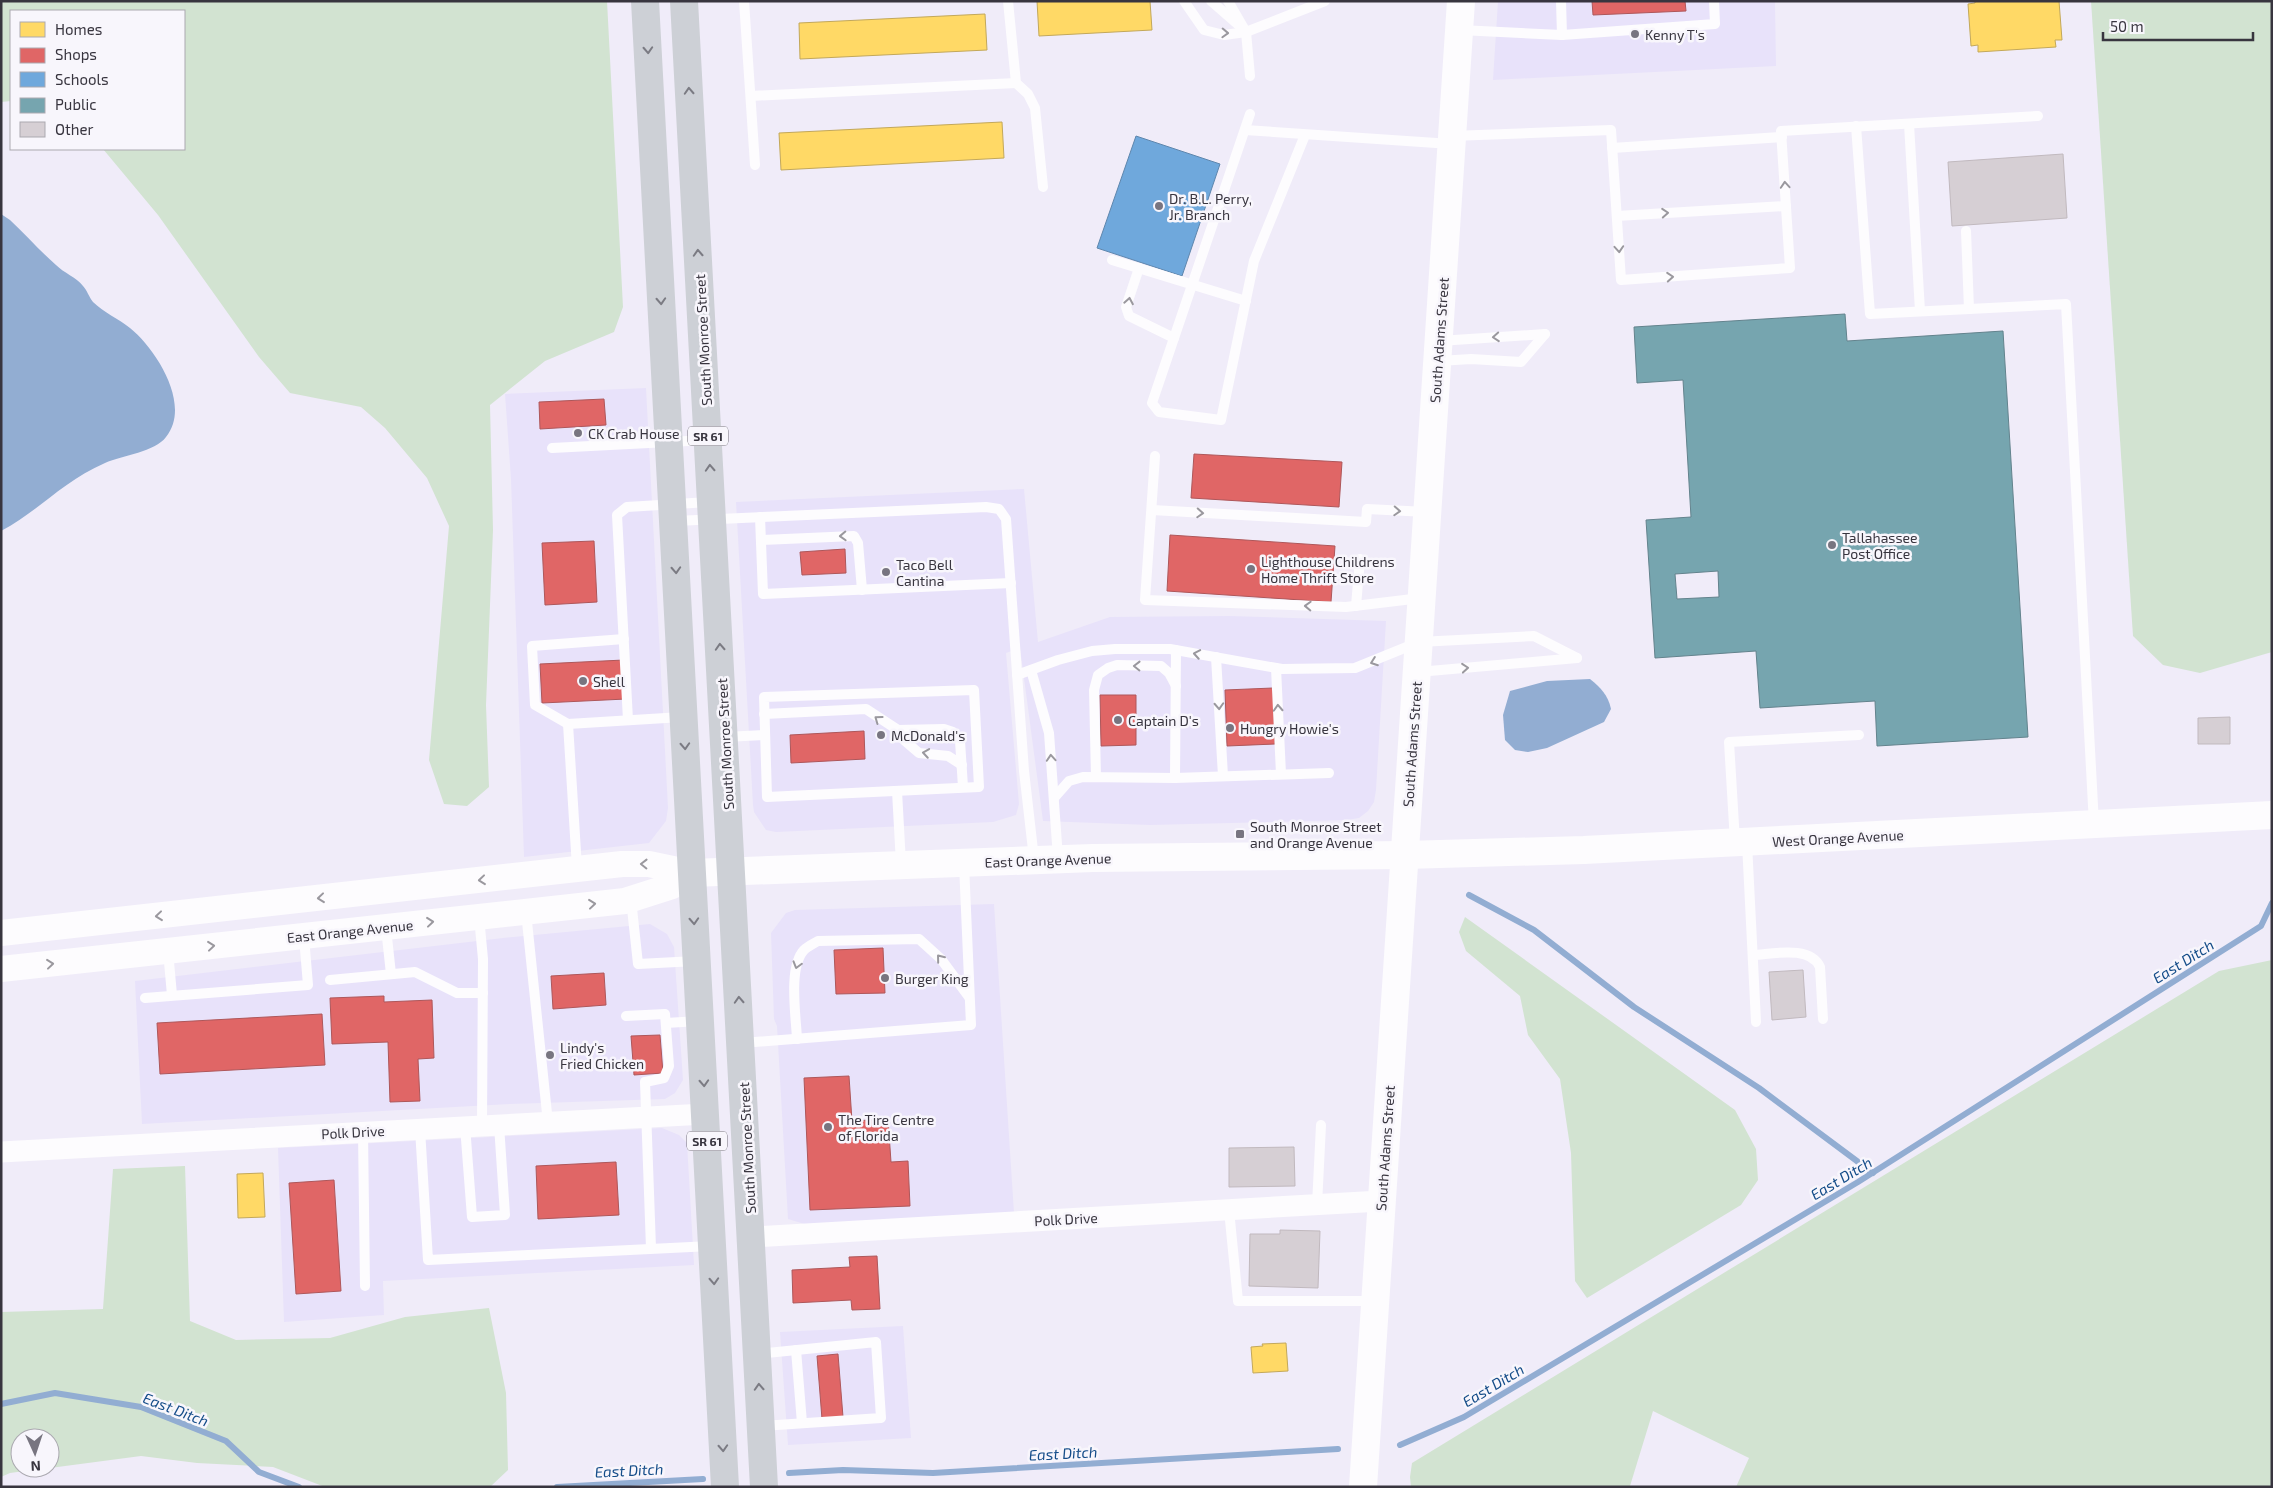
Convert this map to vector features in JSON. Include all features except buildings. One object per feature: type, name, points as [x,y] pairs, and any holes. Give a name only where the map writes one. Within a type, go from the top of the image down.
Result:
[{"type":"main road","name":"SR 61","points":[[645,1],[725,1487]]},
{"type":"main road","name":"South Monroe Street","points":[[684,1],[764,1487]]},
{"type":"main road","name":"South Adams Street","points":[[1363,1487],[1461,1]]},
{"type":"main road","name":"West Orange Avenue","points":[[1405,855],[1741,842],[2272,815]]},
{"type":"main road","name":"East Orange Avenue","points":[[692,872],[1046,860],[1280,855],[1405,855]]},
{"type":"main road","points":[[712,1246],[739,1257],[754,1276]]},
{"type":"street","name":"East Orange Avenue","points":[[1,933],[622,864],[650,864],[692,872]]},
{"type":"street","name":"East Orange Avenue","points":[[1,970],[630,899],[672,886],[692,872]]},
{"type":"street","name":"Polk Drive","points":[[1,1152],[705,1114]]},
{"type":"street","name":"Polk Drive","points":[[752,1237],[1381,1201]]},
{"type":"lane","points":[[744,1],[755,165]]},
{"type":"lane","points":[[1008,1],[1016,83],[1028,94],[1035,108],[1043,187]]},
{"type":"lane","points":[[1184,1],[1204,30],[1224,35],[1246,32],[1325,1]]},
{"type":"lane","points":[[1211,1],[1246,32]]},
{"type":"lane","points":[[1228,1],[1246,32],[1250,76]]},
{"type":"lane","points":[[1561,1],[1562,35]]},
{"type":"lane","points":[[1460,30],[1562,35],[1715,24],[1714,1]]},
{"type":"lane","points":[[751,96],[1016,83]]},
{"type":"lane","points":[[1250,114],[1152,403],[1159,412],[1221,420],[1254,261],[1305,134]]},
{"type":"lane","points":[[1612,148],[1856,126],[2038,116]]},
{"type":"lane","points":[[1909,124],[1920,311]]},
{"type":"lane","points":[[1856,126],[1870,314],[2066,304],[2094,825]]},
{"type":"lane","points":[[1245,130],[1452,140],[1611,130],[1621,280],[1790,268],[1782,134]]},
{"type":"lane","points":[[1617,216],[1786,206]]},
{"type":"lane","points":[[1966,231],[1969,309]]},
{"type":"lane","points":[[1112,260],[1246,301]]},
{"type":"lane","points":[[1139,268],[1126,307],[1129,316],[1174,338]]},
{"type":"lane","points":[[1545,334],[1521,362],[1471,359],[1438,351],[1545,334]]},
{"type":"lane","points":[[552,448],[708,440]]},
{"type":"lane","points":[[1155,456],[1145,600],[1356,606],[1422,598]]},
{"type":"lane","points":[[628,720],[617,515],[627,506],[673,512],[712,510],[760,517],[986,507],[999,509],[1006,519],[1024,771],[1046,860]]},
{"type":"lane","points":[[1152,510],[1366,522],[1367,509],[1427,512]]},
{"type":"lane","points":[[673,512],[712,510]]},
{"type":"lane","points":[[760,517],[763,594],[1011,583]]},
{"type":"lane","points":[[761,540],[854,536],[858,543],[862,590]]},
{"type":"lane","points":[[1356,606],[1360,559]]},
{"type":"lane","points":[[1017,676],[1092,651],[1115,649],[1176,650],[1276,668],[1355,668],[1419,642],[1534,636],[1577,658],[1417,672]]},
{"type":"lane","points":[[624,640],[532,646],[535,705],[568,724],[684,717]]},
{"type":"lane","points":[[1175,778],[1176,650]]},
{"type":"lane","points":[[1216,657],[1223,776]]},
{"type":"lane","points":[[1096,777],[1094,690],[1098,675],[1108,668],[1117,665],[1161,666],[1169,673],[1176,686]]},
{"type":"lane","points":[[1276,668],[1281,774]]},
{"type":"lane","points":[[1031,670],[1049,733],[1054,798],[1046,860]]},
{"type":"lane","points":[[974,690],[979,787],[767,797],[764,714],[764,697],[974,690]]},
{"type":"lane","points":[[764,714],[866,709],[898,730],[905,741],[919,753],[948,756],[962,764]]},
{"type":"lane","points":[[568,724],[577,869]]},
{"type":"lane","points":[[898,730],[944,729],[953,732],[960,741],[963,787]]},
{"type":"lane","points":[[725,737],[765,735]]},
{"type":"lane","points":[[1756,1022],[1753,955],[1729,742],[1859,735]]},
{"type":"lane","points":[[1054,798],[1069,781],[1083,777],[1175,778],[1328,773]]},
{"type":"lane","points":[[897,791],[901,864]]},
{"type":"lane","points":[[741,1043],[971,1025],[964,862]]},
{"type":"lane","points":[[630,899],[638,964],[697,960]]},
{"type":"lane","points":[[526,912],[548,1123]]},
{"type":"lane","points":[[479,917],[483,959],[482,1125],[472,1216],[505,1215],[482,1125]]},
{"type":"lane","points":[[386,927],[391,974]]},
{"type":"lane","points":[[145,998],[308,985],[304,936]]},
{"type":"lane","points":[[797,1039],[795,972],[799,957],[805,949],[818,941],[919,939],[941,959],[969,997]]},
{"type":"lane","points":[[168,951],[172,995]]},
{"type":"lane","points":[[1753,955],[1804,953],[1817,960],[1820,967],[1823,1019]]},
{"type":"lane","points":[[330,980],[414,972],[457,993],[483,993]]},
{"type":"lane","points":[[626,1016],[665,1014],[666,1023],[669,1066],[664,1078],[645,1082],[650,1248]]},
{"type":"lane","points":[[666,1023],[700,1021]]},
{"type":"lane","points":[[1317,1205],[1321,1125]]},
{"type":"lane","points":[[420,1129],[428,1260],[712,1246]]},
{"type":"lane","points":[[363,1132],[365,1286]]},
{"type":"lane","points":[[1230,1210],[1238,1301],[1375,1301]]},
{"type":"lane","points":[[757,1354],[876,1342],[881,1418],[761,1426]]},
{"type":"lane","points":[[796,1350],[802,1423]]},
{"type":"shaded area","name":"Kenny T's","points":[[1498,1],[1775,1],[1776,66],[1493,80]]},
{"type":"shaded area","points":[[646,388],[668,808],[666,821],[649,843],[524,857],[511,479],[505,394]]},
{"type":"shaded area","points":[[1024,489],[1038,642],[1110,617],[1229,616],[1386,621],[1376,790],[1374,802],[1368,811],[1359,818],[1347,820],[1150,825],[1043,821],[1020,648],[1006,653],[1019,804],[1016,815],[993,822],[776,832],[766,830],[754,812],[753,805],[736,502]]},
{"type":"shaded area","points":[[994,904],[1014,1213],[811,1226],[788,1219],[777,1026],[774,1019],[771,933],[786,913],[795,910]]},
{"type":"shaded area","points":[[650,924],[667,934],[674,947],[683,1080],[675,1093],[665,1099],[510,1104],[142,1124],[135,981],[503,938]]},
{"type":"shaded area","points":[[662,1128],[679,1135],[687,1143],[694,1265],[383,1281],[384,1315],[284,1322],[278,1148]]},
{"type":"shaded area","points":[[903,1326],[911,1438],[788,1445],[780,1332]]},
{"type":"green space","points":[[1,1],[607,1],[623,307],[614,332],[545,361],[490,405],[493,530],[486,705],[489,787],[467,806],[444,804],[429,760],[449,526],[427,478],[385,428],[361,407],[290,393],[259,357],[158,215],[104,150],[185,150],[185,10],[10,10],[10,101],[1,102]]},
{"type":"green space","points":[[2091,1],[2272,1],[2272,652],[2200,673],[2163,665],[2133,636]]},
{"type":"green space","points":[[1465,917],[1735,1110],[1756,1149],[1758,1180],[1741,1205],[1587,1298],[1575,1281],[1571,1153],[1560,1079],[1528,1035],[1520,996],[1466,951],[1459,932]]},
{"type":"green space","points":[[2272,960],[2272,1487],[1736,1487],[1749,1458],[1653,1411],[1630,1486],[1411,1487],[1412,1463],[2219,971]]},
{"type":"green space","points":[[185,1166],[190,1321],[236,1340],[330,1338],[405,1317],[489,1308],[506,1393],[508,1470],[490,1487],[325,1487],[273,1467],[197,1463],[141,1456],[60,1467],[60,1428],[10,1428],[10,1473],[1,1477],[1,1312],[103,1309],[113,1169]]},
{"type":"water","points":[[1,214],[10,220],[59,268],[80,283],[97,306],[126,325],[140,337],[160,363],[168,378],[175,409],[173,424],[161,442],[147,450],[112,460],[90,470],[1,531]]},
{"type":"water","points":[[1590,679],[1604,692],[1610,704],[1611,709],[1604,722],[1547,748],[1528,752],[1515,750],[1505,740],[1503,715],[1510,691],[1547,681]]},
{"type":"waterway","points":[[1469,895],[1534,930],[1634,1007],[1759,1088],[1873,1173]]},
{"type":"waterway","name":"East Ditch","points":[[1400,1445],[1464,1417],[1858,1182],[2261,926],[2272,903]]},
{"type":"waterway","name":"East Ditch","points":[[1,1404],[55,1393],[141,1407],[226,1441],[259,1472],[299,1487]]},
{"type":"waterway","name":"East Ditch","points":[[789,1473],[843,1470],[933,1473],[1338,1449]]},
{"type":"waterway","name":"East Ditch","points":[[557,1487],[703,1479]]},
{"type":"place","name":"Kenny T's","points":[[1635,34]]},
{"type":"place","name":"Dr. B.L. Perry, Jr. Branch","points":[[1159,206]]},
{"type":"place","name":"CK Crab House","points":[[578,433]]},
{"type":"place","name":"Tallahassee Post Office","points":[[1832,545]]},
{"type":"place","name":"Lighthouse Childrens Home Thrift Store","points":[[1251,569]]},
{"type":"place","name":"Taco Bell Cantina","points":[[886,572]]},
{"type":"place","name":"Shell","points":[[583,681]]},
{"type":"place","name":"Captain D's","points":[[1118,720]]},
{"type":"place","name":"Hungry Howie's","points":[[1230,728]]},
{"type":"place","name":"McDonald's","points":[[881,735]]},
{"type":"place","name":"South Monroe Street and Orange Avenue","points":[[1240,834]]},
{"type":"place","name":"Burger King","points":[[885,978]]},
{"type":"place","name":"Lindy's Fried Chicken","points":[[550,1055]]},
{"type":"place","name":"The Tire Centre of Florida","points":[[828,1127]]}]
